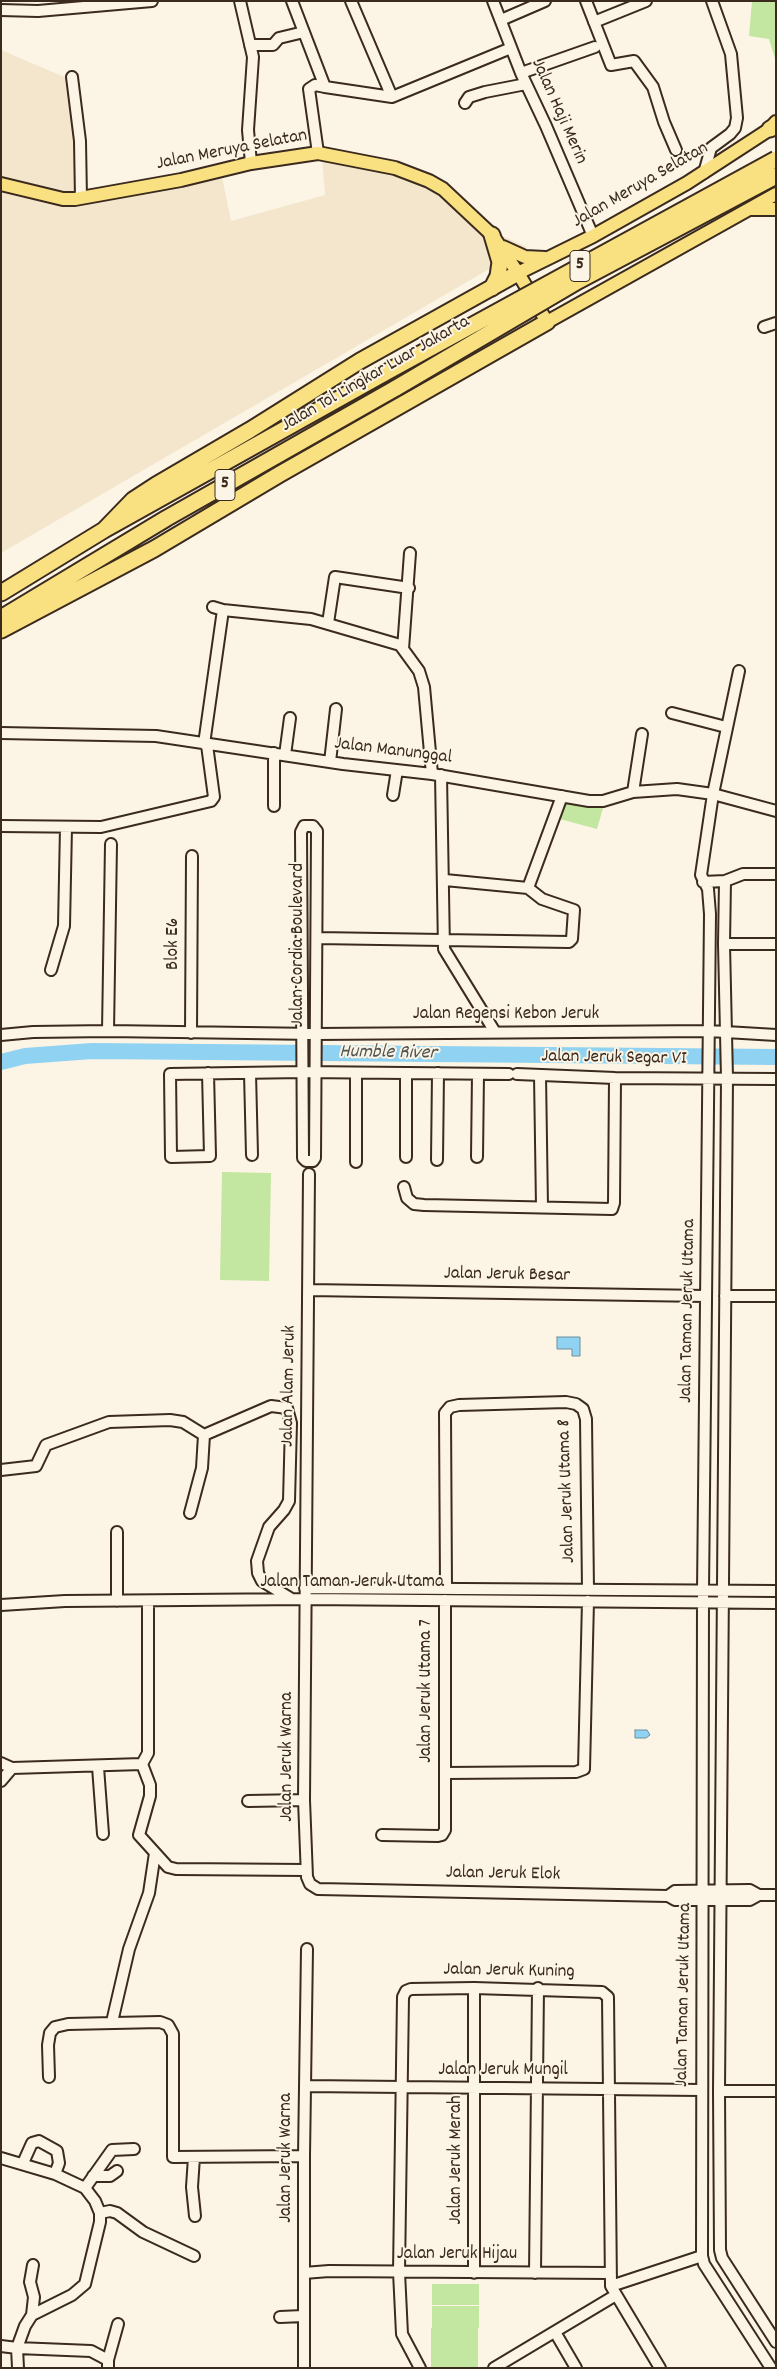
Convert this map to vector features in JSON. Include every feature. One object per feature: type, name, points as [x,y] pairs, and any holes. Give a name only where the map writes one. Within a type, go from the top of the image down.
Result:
[{"type":"highway","name":"Jalan Tol Lingkar Luar Jakarta","points":[[1,593],[104,530],[385,373],[776,159]]},
{"type":"highway","name":"Jalan Tol Lingkar Luar Jakarta","points":[[1,618],[167,518],[578,281],[776,176]]},
{"type":"highway","points":[[492,288],[498,276],[500,262],[496,240]]},
{"type":"highway","points":[[104,530],[133,500],[156,485],[250,430],[360,361],[518,273]]},
{"type":"highway","points":[[1,630],[154,549],[380,417],[548,322]]},
{"type":"main road","name":"Jalan Meruya Selatan","points":[[518,273],[593,236],[704,173],[774,126]]},
{"type":"main road","name":"Jalan Meruya Selatan","points":[[1,184],[63,199],[81,198],[181,180],[251,163],[318,153],[395,168],[429,181],[443,189],[496,240],[548,322]]},
{"type":"main road","points":[[548,322],[776,194]]},
{"type":"main road","points":[[748,209],[776,209]]},
{"type":"main road","points":[[496,240],[529,258],[546,259]]},
{"type":"main road","points":[[546,259],[532,276],[534,287],[548,311],[561,315]]},
{"type":"street","points":[[1,10],[57,5],[152,1]]},
{"type":"street","points":[[240,1],[253,65],[248,130],[251,163]]},
{"type":"street","points":[[292,1],[325,87]]},
{"type":"street","points":[[351,1],[392,97]]},
{"type":"street","name":"Jalan Haji Merin","points":[[493,1],[521,73],[593,236]]},
{"type":"street","points":[[501,20],[546,1]]},
{"type":"street","points":[[586,1],[611,65],[634,61],[653,87],[664,122],[676,150]]},
{"type":"street","points":[[594,22],[646,1]]},
{"type":"street","points":[[704,173],[712,148],[730,134],[735,128],[738,118],[731,54],[712,1]]},
{"type":"street","points":[[250,45],[273,45],[279,38],[304,32]]},
{"type":"street","points":[[521,73],[595,47]]},
{"type":"street","points":[[318,153],[310,90],[315,85],[392,97],[511,48]]},
{"type":"street","points":[[72,77],[80,141],[81,198]]},
{"type":"street","points":[[465,103],[469,97],[485,92],[526,84]]},
{"type":"street","points":[[764,327],[776,323]]},
{"type":"street","points":[[403,649],[409,588],[410,553]]},
{"type":"street","points":[[328,623],[335,577],[409,588]]},
{"type":"street","points":[[1,826],[101,827],[213,800],[205,745],[218,609],[296,617],[328,623],[392,641],[403,649],[419,671],[424,687],[437,775],[445,880],[443,939],[447,956],[495,1032]]},
{"type":"street","name":"Jalan Taman Jeruk Utama","points":[[739,671],[713,794],[701,875],[708,889],[710,914],[710,1075],[703,1591],[702,2256],[704,2264],[771,2368]]},
{"type":"street","points":[[330,762],[336,709]]},
{"type":"street","points":[[672,712],[726,726]]},
{"type":"street","points":[[286,755],[290,718]]},
{"type":"street","name":"Jalan Manunggal","points":[[1,733],[132,735],[171,738],[205,745],[437,775],[589,801],[603,801],[633,792],[677,790],[713,794],[776,811]]},
{"type":"street","points":[[633,792],[642,734]]},
{"type":"street","points":[[274,753],[274,806]]},
{"type":"street","points":[[393,795],[397,770]]},
{"type":"street","points":[[528,888],[562,796]]},
{"type":"street","name":"Jalan Cordia Boulevard","points":[[304,826],[313,826],[317,831],[316,1158],[313,1161],[306,1161],[303,1158],[303,1037],[301,832],[304,826]]},
{"type":"street","points":[[51,970],[64,926],[66,827]]},
{"type":"street","points":[[108,1031],[110,844]]},
{"type":"street","name":"Blok E6","points":[[191,1034],[192,856]]},
{"type":"street","points":[[703,882],[725,881],[743,874],[776,874]]},
{"type":"street","points":[[317,938],[569,942],[572,939],[574,910],[542,899],[528,888],[445,880]]},
{"type":"street","name":"Jalan Taman Jeruk Utama","points":[[725,881],[724,944],[727,1074],[719,2091],[721,2254],[776,2342]]},
{"type":"street","points":[[724,944],[776,944]]},
{"type":"street","name":"Jalan Regensi Kebon Jeruk","points":[[1,1035],[33,1032],[108,1031],[316,1038],[495,1032],[709,1031],[776,1035]]},
{"type":"street","name":"Jalan Jeruk Segar VI","points":[[208,1073],[210,1156],[171,1157],[170,1074],[208,1073],[250,1073],[316,1069],[356,1073],[513,1074],[615,1078],[727,1074],[776,1079]]},
{"type":"street","points":[[250,1073],[252,1155]]},
{"type":"street","points":[[356,1073],[356,1162]]},
{"type":"street","points":[[406,1073],[406,1157]]},
{"type":"street","points":[[437,1160],[438,1074]]},
{"type":"street","points":[[477,1158],[478,1074]]},
{"type":"street","points":[[540,1075],[542,1208]]},
{"type":"street","points":[[404,1187],[407,1198],[414,1204],[612,1209],[614,1203],[615,1078]]},
{"type":"street","name":"Jalan Alam Jeruk","points":[[306,1599],[309,1174]]},
{"type":"street","name":"Jalan Jeruk Besar","points":[[308,1290],[706,1296]]},
{"type":"street","points":[[725,1296],[776,1296]]},
{"type":"street","name":"Jalan Jeruk Utama 8","points":[[446,1589],[445,1413],[450,1408],[459,1405],[566,1402],[576,1404],[583,1409],[586,1419],[588,1590]]},
{"type":"street","points":[[204,1435],[271,1406],[287,1408],[290,1412],[289,1501],[284,1510],[269,1526],[257,1560],[258,1573],[262,1581],[291,1599]]},
{"type":"street","points":[[1,1470],[36,1466],[46,1445],[109,1422],[170,1420],[183,1422],[204,1435]]},
{"type":"street","points":[[705,1432],[724,1433]]},
{"type":"street","points":[[190,1513],[202,1468],[204,1435]]},
{"type":"street","points":[[117,1532],[117,1601]]},
{"type":"street","name":"Jalan Taman Jeruk Utama","points":[[306,1588],[776,1591]]},
{"type":"street","name":"Jalan Taman Jeruk Utama","points":[[1,1605],[65,1601],[291,1599],[776,1603]]},
{"type":"street","name":"Jalan Jeruk Warna","points":[[306,1599],[304,1800],[306,1870]]},
{"type":"street","name":"Jalan Jeruk Utama 7","points":[[445,1600],[445,1773],[576,1772],[584,1769],[588,1601]]},
{"type":"street","points":[[148,1601],[148,1753],[142,1764],[150,1785],[150,1796],[139,1835],[168,1867],[176,1870],[306,1870]]},
{"type":"street","points":[[1,1763],[12,1768],[98,1767],[142,1764]]},
{"type":"street","points":[[98,1767],[103,1834]]},
{"type":"street","points":[[1,1781],[12,1768]]},
{"type":"street","points":[[382,1835],[442,1835],[445,1830],[445,1773]]},
{"type":"street","points":[[248,1801],[304,1800]]},
{"type":"street","points":[[112,2022],[129,1950],[148,1893],[155,1853]]},
{"type":"street","name":"Jalan Jeruk Elok","points":[[306,1870],[307,1878],[313,1887],[339,1889],[668,1896],[675,1891],[703,1895],[721,1895]]},
{"type":"street","points":[[721,1895],[750,1890],[759,1895],[776,1895]]},
{"type":"street","points":[[721,1895],[732,1900],[750,1900],[759,1895]]},
{"type":"street","name":"Jalan Jeruk Warna","points":[[304,2368],[304,2156],[307,1949]]},
{"type":"street","name":"Jalan Jeruk Kuning","points":[[420,2368],[402,2334],[399,2272],[403,1997],[406,1991],[474,1988],[538,1988],[602,1992],[608,1997],[610,2273],[614,2290],[660,2368]]},
{"type":"street","name":"Jalan Jeruk Merah","points":[[474,1988],[474,2273]]},
{"type":"street","points":[[535,2273],[538,1988]]},
{"type":"street","points":[[49,2077],[48,2045],[50,2033],[55,2026],[112,2022],[160,2022],[168,2026],[173,2034],[173,2157],[304,2156]]},
{"type":"street","name":"Jalan Jeruk Mungil","points":[[305,2086],[701,2090]]},
{"type":"street","points":[[719,2091],[776,2091]]},
{"type":"street","points":[[23,2163],[32,2143],[39,2141],[57,2151],[59,2163],[55,2174]]},
{"type":"street","points":[[85,2188],[112,2150],[134,2149]]},
{"type":"street","points":[[194,2157],[192,2186],[195,2216]]},
{"type":"street","points":[[1,2158],[55,2174],[85,2188],[100,2213],[100,2222],[85,2284],[72,2295],[32,2315]]},
{"type":"street","points":[[93,2176],[110,2176],[117,2171]]},
{"type":"street","points":[[100,2213],[110,2211],[117,2213],[143,2232],[160,2238],[167,2244],[194,2256]]},
{"type":"street","points":[[501,2366],[555,2332],[614,2290],[702,2256]]},
{"type":"street","points":[[18,2368],[17,2348],[25,2326],[32,2315],[34,2297],[30,2282],[33,2265]]},
{"type":"street","name":"Jalan Jeruk Hijau","points":[[304,2273],[329,2271],[610,2273]]},
{"type":"street","points":[[280,2317],[303,2316]]},
{"type":"street","points":[[1,2346],[91,2351],[108,2364],[118,2324]]},
{"type":"street","points":[[555,2332],[576,2368]]},
{"type":"shaded area","points":[[1,50],[69,79],[78,130],[80,202],[222,177],[231,221],[325,195],[321,145],[437,191],[494,232],[527,247],[1,553]]},
{"type":"green space","points":[[752,1],[776,1],[776,62],[769,39],[749,36]]},
{"type":"green space","points":[[565,798],[603,808],[597,829],[560,819]]},
{"type":"green space","points":[[222,1172],[271,1173],[269,1281],[220,1280]]},
{"type":"green space","points":[[432,2284],[479,2284],[479,2305],[432,2305]]},
{"type":"green space","points":[[432,2306],[479,2306],[479,2328],[432,2328]]},
{"type":"green space","points":[[431,2328],[478,2328],[478,2368],[431,2368]]},
{"type":"water","points":[[557,1337],[580,1337],[580,1356],[572,1356],[572,1349],[557,1349]]},
{"type":"water","points":[[635,1730],[647,1730],[650,1735],[646,1738],[635,1738]]},
{"type":"waterway","name":"Humble River","points":[[1,1062],[25,1056],[92,1051],[776,1057]]}]
